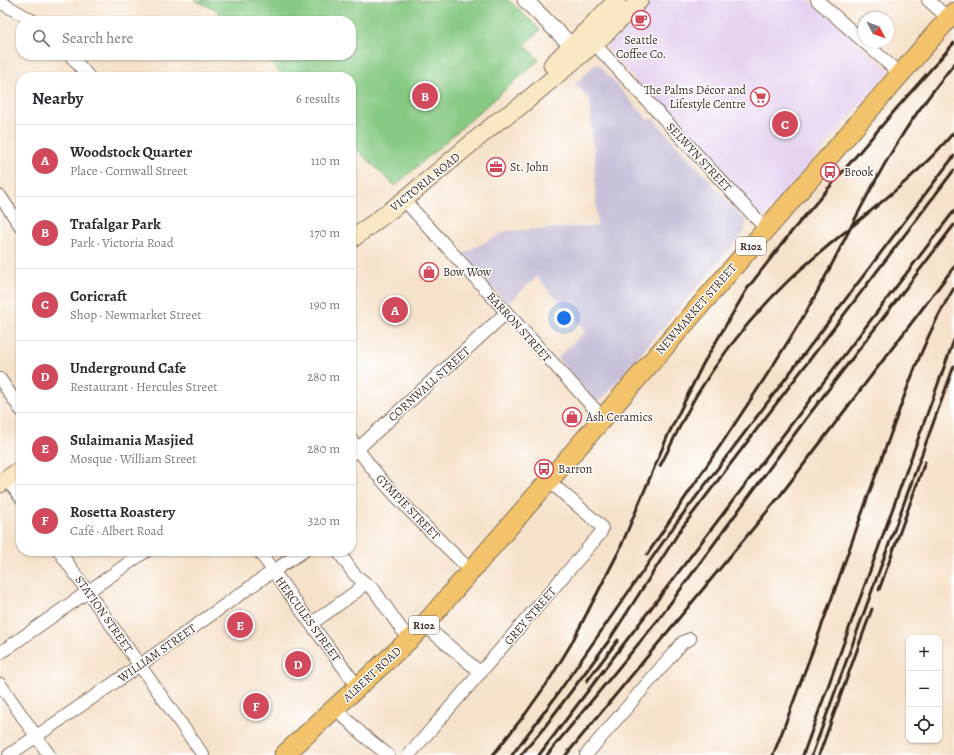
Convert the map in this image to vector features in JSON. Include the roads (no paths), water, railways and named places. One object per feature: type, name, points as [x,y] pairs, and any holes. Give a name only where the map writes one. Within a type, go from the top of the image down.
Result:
[{"type":"main road","points":[[589,38],[617,0]]},
{"type":"main road","points":[[589,38],[640,0]]},
{"type":"main road","name":"NEWMARKET STREET","points":[[549,481],[951,15]]},
{"type":"main road","name":"VICTORIA ROAD","points":[[356,236],[404,200],[498,121],[511,101],[589,38]]},
{"type":"main road","name":"ALBERT ROAD","points":[[284,755],[417,632],[549,481]]},
{"type":"street","points":[[525,0],[576,50]]},
{"type":"street","points":[[817,0],[900,74]]},
{"type":"street","points":[[928,0],[951,15]]},
{"type":"street","points":[[0,2],[24,16]]},
{"type":"street","name":"SELWYN STREET","points":[[589,38],[766,229]]},
{"type":"street","points":[[75,60],[85,72]]},
{"type":"street","points":[[0,196],[16,220]]},
{"type":"street","name":"BARRON STREET","points":[[404,200],[603,418]]},
{"type":"street","name":"CORNWALL STREET","points":[[356,450],[506,313]]},
{"type":"street","points":[[0,379],[16,403]]},
{"type":"street","name":"GYMPIE STREET","points":[[356,454],[471,571]]},
{"type":"street","points":[[9,477],[16,489]]},
{"type":"street","name":"GREY STREET","points":[[410,755],[600,534],[602,529],[600,525],[549,481]]},
{"type":"street","name":"STATION STREET","points":[[63,556],[203,755]]},
{"type":"street","points":[[0,653],[139,556]]},
{"type":"street","name":"HERCULES STREET","points":[[262,556],[358,687]]},
{"type":"street","name":"WILLIAM STREET","points":[[9,755],[296,556]]},
{"type":"street","points":[[341,556],[354,574],[374,590],[402,630],[417,632],[481,673]]},
{"type":"street","points":[[311,624],[357,591],[364,583]]},
{"type":"street","points":[[586,755],[683,642],[690,639]]},
{"type":"street","points":[[0,684],[49,755]]},
{"type":"street","points":[[335,708],[363,735],[388,755]]},
{"type":"railway","points":[[493,755],[548,682],[570,646],[619,551],[668,435],[703,364],[747,289],[792,231],[954,43]]},
{"type":"railway","points":[[647,555],[748,404],[806,312],[888,158],[907,127],[954,64]]},
{"type":"railway","points":[[660,466],[696,396],[706,380],[727,350],[763,307],[810,261],[916,172],[954,132]]},
{"type":"railway","points":[[512,755],[554,699],[677,522],[954,156]]},
{"type":"railway","points":[[521,755],[543,729],[608,642],[681,529],[954,170]]},
{"type":"railway","points":[[539,755],[954,211]]},
{"type":"railway","points":[[547,755],[658,620],[805,420],[954,225]]},
{"type":"railway","points":[[566,755],[779,497],[954,267]]},
{"type":"railway","points":[[773,755],[826,615],[914,370],[932,328],[954,288]]},
{"type":"railway","points":[[803,755],[954,340]]},
{"type":"railway","points":[[812,755],[954,366]]},
{"type":"railway","points":[[879,590],[925,462]]},
{"type":"railway","points":[[819,755],[872,609]]},
{"type":"railway","points":[[587,681],[618,640]]},
{"type":"place","name":"Seattle Coffee Co.","points":[[641,20]]},
{"type":"place","name":"Trafalgar Park","points":[[425,96]]},
{"type":"place","name":"The Palms Décor and Lifestyle Centre","points":[[760,97]]},
{"type":"place","name":"Coricraft","points":[[785,124]]},
{"type":"place","name":"St. John","points":[[496,167]]},
{"type":"place","name":"Brook","points":[[830,172]]},
{"type":"place","name":"Bow Wow","points":[[429,272]]},
{"type":"place","name":"Woodstock Quarter","points":[[395,310]]},
{"type":"place","name":"Ash Ceramics","points":[[572,417]]},
{"type":"place","name":"Barron","points":[[544,469]]},
{"type":"place","name":"Sulaimania Masjied","points":[[240,625]]},
{"type":"place","name":"Underground Cafe","points":[[298,664]]},
{"type":"place","name":"Rosetta Roastery","points":[[256,706]]}]
